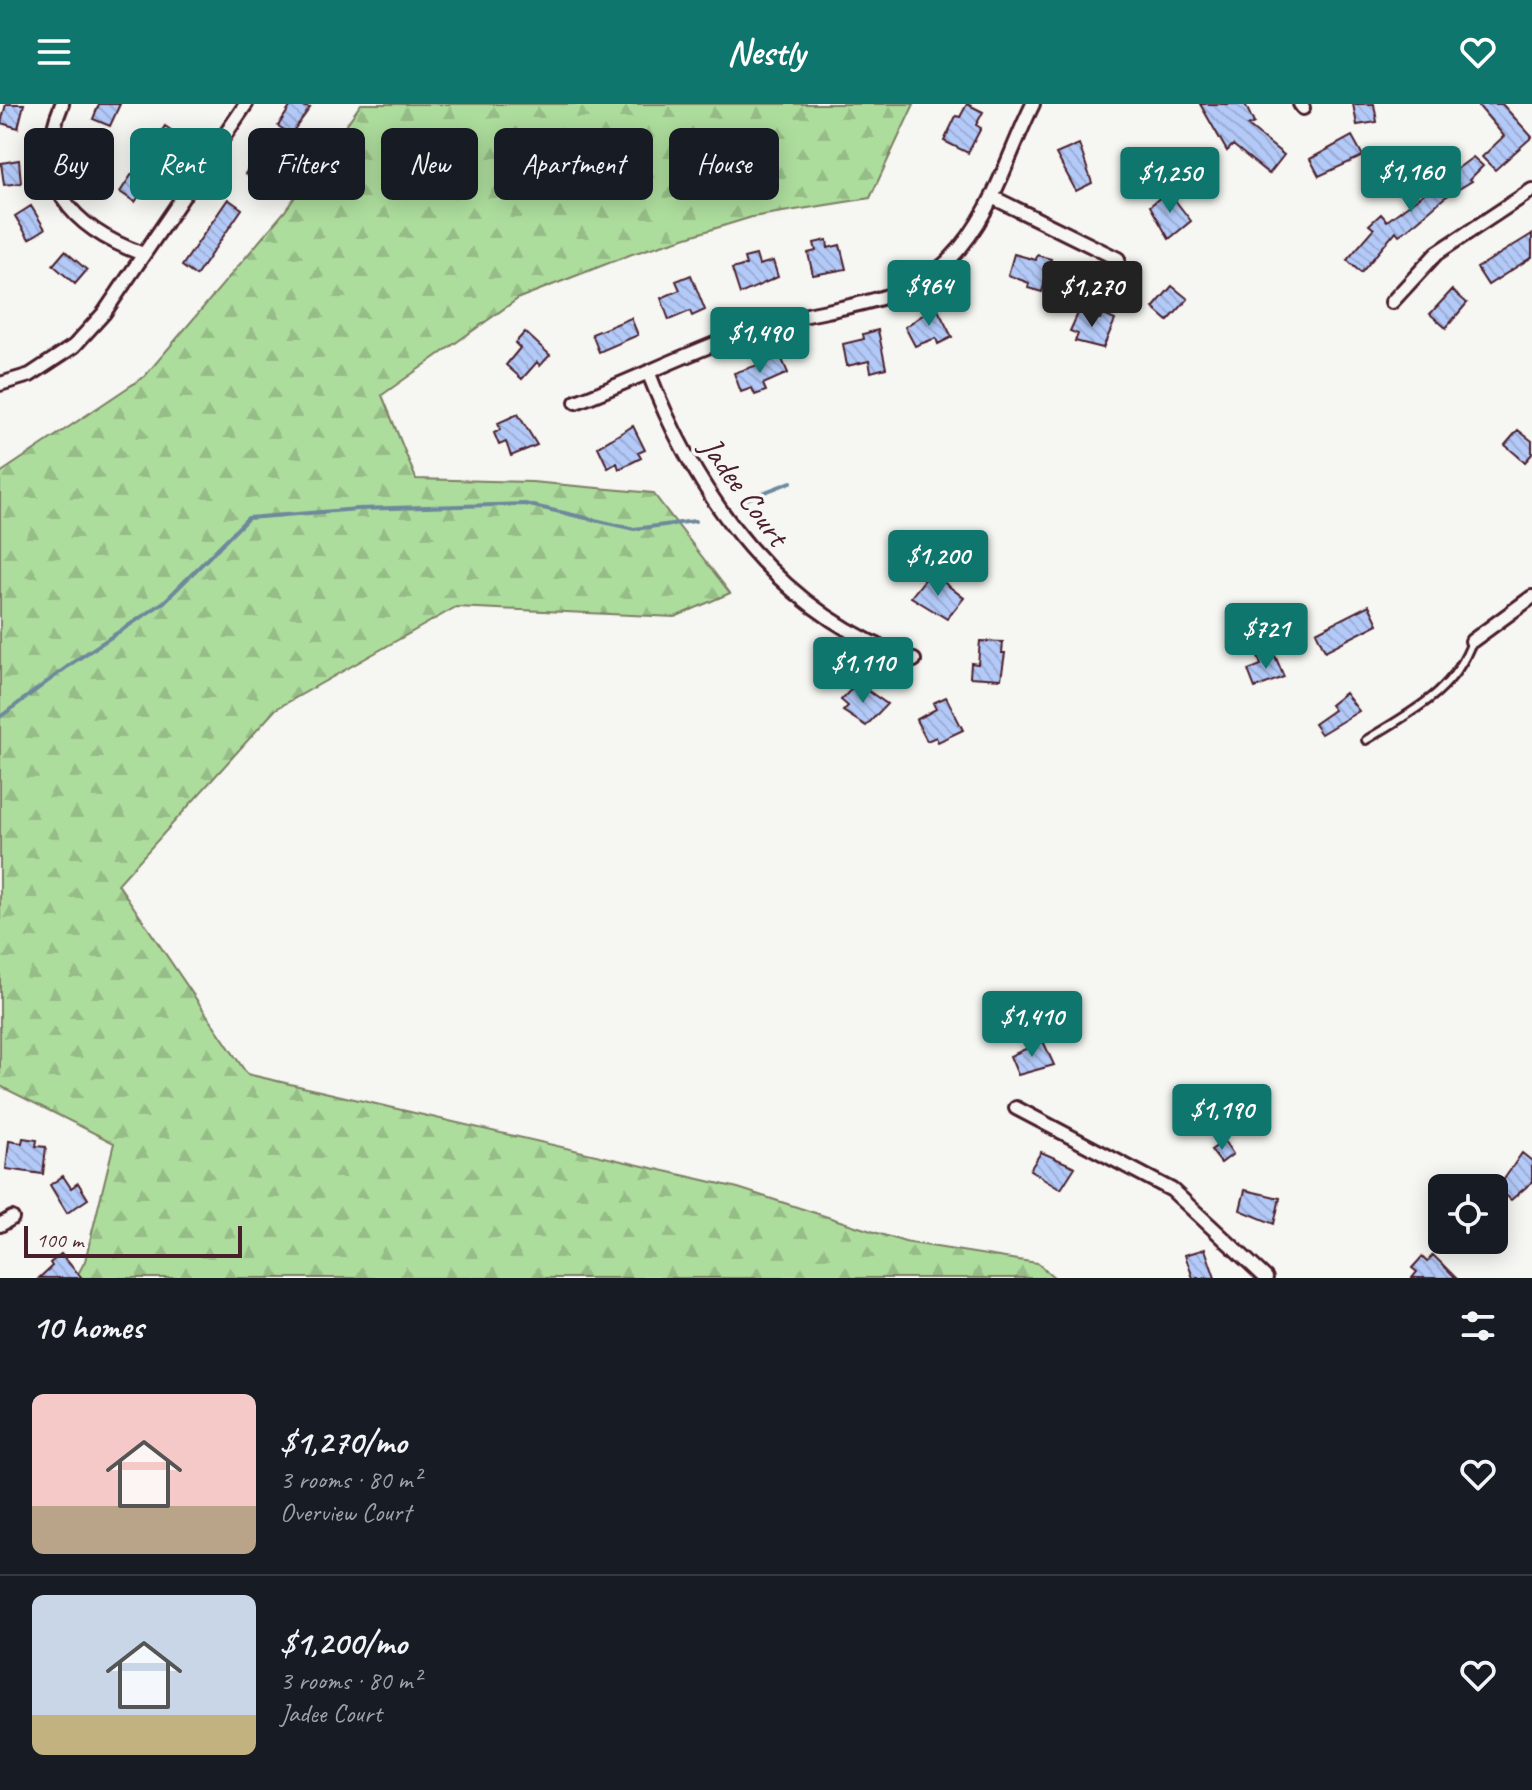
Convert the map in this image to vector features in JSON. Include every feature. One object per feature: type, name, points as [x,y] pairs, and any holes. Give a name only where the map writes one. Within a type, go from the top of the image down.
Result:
[{"type":"street","points":[[62,104],[49,148],[50,170],[60,194],[86,226],[112,243],[143,254]]},
{"type":"street","points":[[0,384],[30,375],[74,346],[104,313],[246,104]]},
{"type":"street","points":[[576,402],[759,327],[860,304],[916,284],[950,259],[992,197],[1033,104]]},
{"type":"street","points":[[1392,302],[1437,253],[1532,190]]},
{"type":"street","points":[[992,197],[1118,259]]},
{"type":"street","name":"Jadee Court","points":[[649,374],[693,471],[730,526],[757,558],[795,594],[825,614],[884,650],[914,660]]},
{"type":"street","points":[[1472,641],[1532,597]]},
{"type":"street","points":[[1016,1108],[1172,1190],[1266,1278]]},
{"type":"street","points":[[0,1225],[12,1218]]},
{"type":"lane","points":[[1366,740],[1447,687],[1465,661],[1472,641]]},
{"type":"green space","points":[[361,104],[914,104],[870,198],[752,217],[632,254],[519,298],[382,395],[416,479],[532,482],[653,493],[730,593],[675,617],[456,607],[276,709],[118,884],[247,1074],[738,1188],[905,1242],[1037,1263],[1055,1278],[76,1278],[85,1261],[114,1143],[0,1086],[0,473],[145,376],[293,200],[365,200],[365,128],[344,128]]},
{"type":"building","points":[[6,104],[24,104],[18,128],[1,123]]},
{"type":"building","points":[[99,104],[120,104],[110,126],[93,119]]},
{"type":"building","points":[[292,104],[310,108],[295,128],[278,126]]},
{"type":"building","points":[[967,104],[983,112],[976,125],[981,128],[968,153],[944,141],[956,116],[960,117]]},
{"type":"building","points":[[1200,104],[1245,104],[1254,123],[1248,126],[1284,155],[1269,174],[1233,145],[1227,151]]},
{"type":"building","points":[[1353,104],[1374,104],[1377,122],[1357,125]]},
{"type":"building","points":[[1477,104],[1502,104],[1532,137],[1495,170],[1482,157],[1504,136]]},
{"type":"building","points":[[1352,136],[1363,156],[1319,176],[1310,159]]},
{"type":"building","points":[[1079,144],[1092,183],[1076,191],[1056,154]]},
{"type":"building","points":[[1473,157],[1483,166],[1470,179],[1472,181],[1444,198],[1399,235],[1396,231],[1361,273],[1347,260],[1374,229],[1369,225],[1381,214],[1387,221]]},
{"type":"building","points":[[19,160],[21,183],[4,185],[1,163]]},
{"type":"building","points":[[130,177],[130,199],[120,192]]},
{"type":"building","points":[[1168,191],[1191,221],[1169,239],[1150,206]]},
{"type":"building","points":[[227,200],[242,209],[196,276],[182,266]]},
{"type":"building","points":[[31,206],[45,229],[29,239],[15,216]]},
{"type":"building","points":[[1532,234],[1532,257],[1488,285],[1477,268]]},
{"type":"building","points":[[827,240],[828,248],[840,245],[846,269],[813,275],[808,253],[816,251],[814,243]]},
{"type":"building","points":[[65,251],[87,270],[75,284],[53,265]]},
{"type":"building","points":[[1014,254],[1036,260],[1037,255],[1051,259],[1042,292],[1028,288],[1029,283],[1008,275]]},
{"type":"building","points":[[756,255],[759,265],[773,261],[778,277],[740,294],[732,269],[746,265],[744,258]]},
{"type":"building","points":[[691,275],[705,310],[692,316],[690,311],[669,320],[661,298],[680,290],[676,281]]},
{"type":"building","points":[[1172,286],[1188,299],[1168,321],[1153,308]]},
{"type":"building","points":[[1452,290],[1467,303],[1446,328],[1430,314]]},
{"type":"building","points":[[936,306],[952,337],[938,344],[936,338],[915,346],[905,327]]},
{"type":"building","points":[[1079,311],[1100,319],[1102,314],[1115,320],[1103,348],[1075,341],[1078,334],[1070,331]]},
{"type":"building","points":[[631,318],[638,335],[599,352],[592,334]]},
{"type":"building","points":[[878,330],[886,368],[871,372],[869,361],[847,366],[843,344],[864,339],[863,334]]},
{"type":"building","points":[[525,332],[550,355],[540,366],[537,362],[522,379],[506,365],[520,348],[515,343]]},
{"type":"building","points":[[781,357],[788,373],[763,384],[766,391],[755,395],[752,388],[741,392],[734,373]]},
{"type":"building","points":[[518,414],[537,445],[511,456],[506,442],[499,445],[494,433],[500,430],[498,423]]},
{"type":"building","points":[[633,426],[645,450],[638,453],[641,458],[619,469],[617,463],[608,468],[598,447]]},
{"type":"building","points":[[1518,430],[1532,441],[1532,454],[1525,462],[1505,445]]},
{"type":"building","points":[[927,577],[938,586],[942,581],[964,598],[947,619],[911,597]]},
{"type":"building","points":[[1369,605],[1378,624],[1325,651],[1316,632]]},
{"type":"building","points":[[980,641],[1003,642],[1002,653],[1005,653],[1001,679],[970,677],[971,663],[978,664]]},
{"type":"building","points":[[1273,651],[1284,677],[1255,688],[1248,670],[1261,665],[1258,657]]},
{"type":"building","points":[[857,683],[887,704],[866,726],[843,711],[848,706],[841,700]]},
{"type":"building","points":[[1345,693],[1359,711],[1321,734],[1314,724],[1334,710],[1330,705]]},
{"type":"building","points":[[946,697],[963,730],[938,742],[936,737],[927,741],[916,720],[936,709],[933,703]]},
{"type":"building","points":[[1043,1041],[1054,1065],[1018,1075],[1010,1056]]},
{"type":"building","points":[[23,1138],[37,1140],[36,1146],[46,1147],[43,1174],[6,1169],[9,1141],[22,1143]]},
{"type":"building","points":[[1224,1141],[1233,1154],[1221,1163],[1211,1150]]},
{"type":"building","points":[[1041,1152],[1075,1167],[1061,1189],[1030,1170]]},
{"type":"building","points":[[1522,1153],[1532,1161],[1532,1182],[1511,1200],[1508,1197],[1508,1174]]},
{"type":"building","points":[[63,1176],[71,1188],[78,1183],[88,1199],[67,1213],[50,1185]]},
{"type":"building","points":[[1245,1190],[1280,1198],[1274,1224],[1240,1210]]},
{"type":"building","points":[[1205,1249],[1215,1278],[1193,1278],[1185,1255]]},
{"type":"building","points":[[61,1254],[82,1278],[39,1278],[52,1266],[50,1263]]},
{"type":"building","points":[[1433,1255],[1456,1278],[1412,1278],[1417,1272],[1412,1268],[1422,1257],[1427,1262]]},
{"type":"waterway","points":[[747,499],[791,482]]},
{"type":"waterway","points":[[0,717],[75,661],[164,602],[248,518],[358,509],[525,504],[634,529],[695,521]]}]
